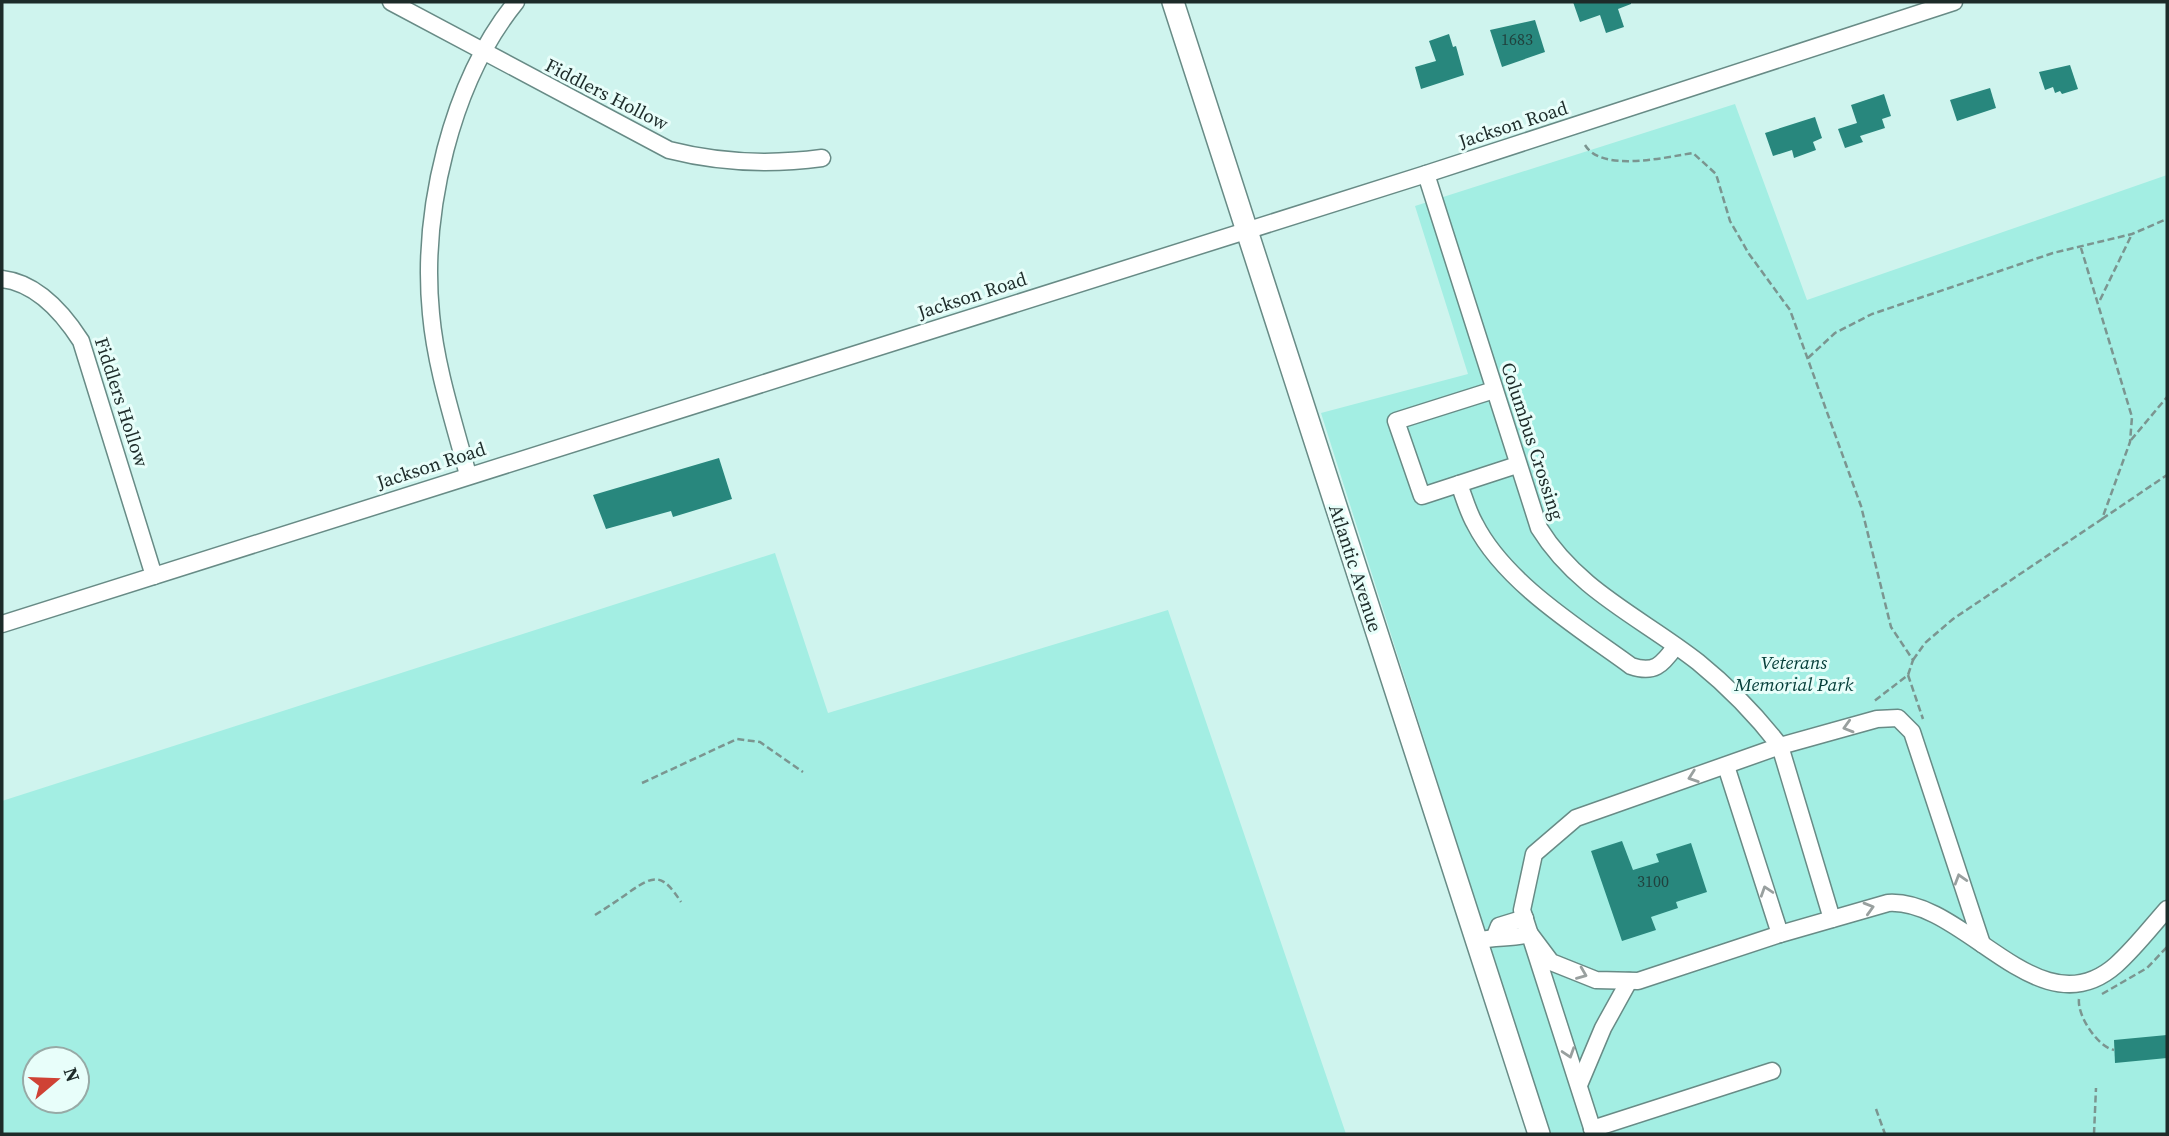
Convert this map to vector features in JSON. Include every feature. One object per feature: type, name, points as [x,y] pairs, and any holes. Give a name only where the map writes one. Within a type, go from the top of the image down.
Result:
[{"type":"main road","name":"Atlantic Avenue","points":[[1173,2],[1246,229],[1486,939],[1539,1134]]},
{"type":"street","name":"Fiddlers Hollow","points":[[391,2],[669,150],[721,160],[791,162],[822,158]]},
{"type":"street","points":[[468,475],[440,369],[431,313],[433,209],[442,165],[460,104],[484,53],[516,2]]},
{"type":"street","name":"Jackson Road","points":[[2,624],[1426,174],[1954,2]]},
{"type":"street","name":"Columbus Crossing","points":[[1426,174],[1517,466],[1539,528],[1554,552],[1574,574],[1611,604],[1675,647],[1754,712],[1780,746]]},
{"type":"street","name":"Fiddlers Hollow","points":[[2,279],[28,288],[48,300],[66,318],[81,341],[154,576]]},
{"type":"street","points":[[1494,390],[1396,421],[1422,496],[1517,466]]},
{"type":"street","points":[[1459,484],[1475,526],[1500,560],[1551,608],[1631,666],[1644,671],[1656,669],[1675,647]]},
{"type":"street","points":[[1772,1071],[1593,1132],[1522,910],[1534,855],[1576,818],[1780,746],[1892,716],[1907,723],[1912,732],[1982,944]]},
{"type":"street","points":[[1780,746],[1832,919]]},
{"type":"street","points":[[1726,766],[1780,934]]},
{"type":"street","points":[[1527,926],[1551,962],[1596,980],[1638,981],[1780,934],[1888,902],[1903,902],[1952,923],[2003,959],[2045,981],[2066,983],[2100,975],[2116,965],[2167,909]]},
{"type":"street","points":[[1486,939],[1507,940],[1527,926]]},
{"type":"street","points":[[1579,1085],[1602,1028],[1629,981]]},
{"type":"path","points":[[1585,145],[1602,158],[1622,161],[1693,153],[1716,174],[1730,221],[1749,254],[1790,310],[1861,506],[1891,627],[1913,660]]},
{"type":"path","points":[[1807,358],[1835,333],[1872,314],[2053,253],[2132,234],[2167,219]]},
{"type":"path","points":[[2099,302],[2132,234]]},
{"type":"path","points":[[2081,248],[2130,407],[2130,442]]},
{"type":"path","points":[[2102,519],[2130,442],[2167,397]]},
{"type":"path","points":[[1864,710],[1908,676],[1913,660],[1925,643],[1953,619],[2167,475]]},
{"type":"path","points":[[642,783],[737,738],[760,742],[803,772]]},
{"type":"path","points":[[595,915],[645,880],[657,878],[664,882],[681,902]]},
{"type":"path","points":[[2079,999],[2080,1011],[2096,1036],[2106,1048],[2114,1050]]},
{"type":"path","points":[[2094,1134],[2095,1088]]},
{"type":"path","points":[[1876,1110],[1885,1134]]},
{"type":"green space","name":"Veterans Memorial Park","points":[[1735,104],[1807,300],[2167,175],[2167,1134],[1549,1134],[1321,413],[1468,374],[1415,206]]},
{"type":"green space","points":[[775,553],[828,713],[1168,610],[1346,1134],[2,1134],[2,801]]},
{"type":"building","points":[[1573,2],[1631,4],[1618,9],[1624,27],[1606,33],[1600,15],[1580,22]]},
{"type":"building","points":[[1535,20],[1545,52],[1502,67],[1490,30]]},
{"type":"building","points":[[1449,34],[1453,47],[1456,46],[1464,75],[1421,89],[1415,67],[1436,61],[1429,41]]},
{"type":"building","points":[[2070,65],[2078,89],[2062,94],[2060,91],[2055,93],[2053,87],[2045,90],[2039,72]]},
{"type":"building","points":[[1990,88],[1996,108],[1957,121],[1950,100]]},
{"type":"building","points":[[1884,94],[1891,116],[1882,119],[1885,128],[1860,136],[1863,142],[1845,148],[1838,129],[1857,123],[1851,105]]},
{"type":"building","points":[[1815,117],[1822,138],[1813,142],[1816,150],[1794,158],[1792,150],[1773,156],[1765,133]]},
{"type":"building","points":[[719,458],[732,499],[673,517],[671,511],[606,529],[593,495]]},
{"type":"building","points":[[1622,841],[1633,870],[1659,862],[1656,854],[1691,843],[1707,892],[1676,902],[1678,908],[1651,917],[1656,930],[1622,941],[1591,851]]},
{"type":"building","points":[[2167,1035],[2167,1058],[2115,1063],[2114,1040]]}]
